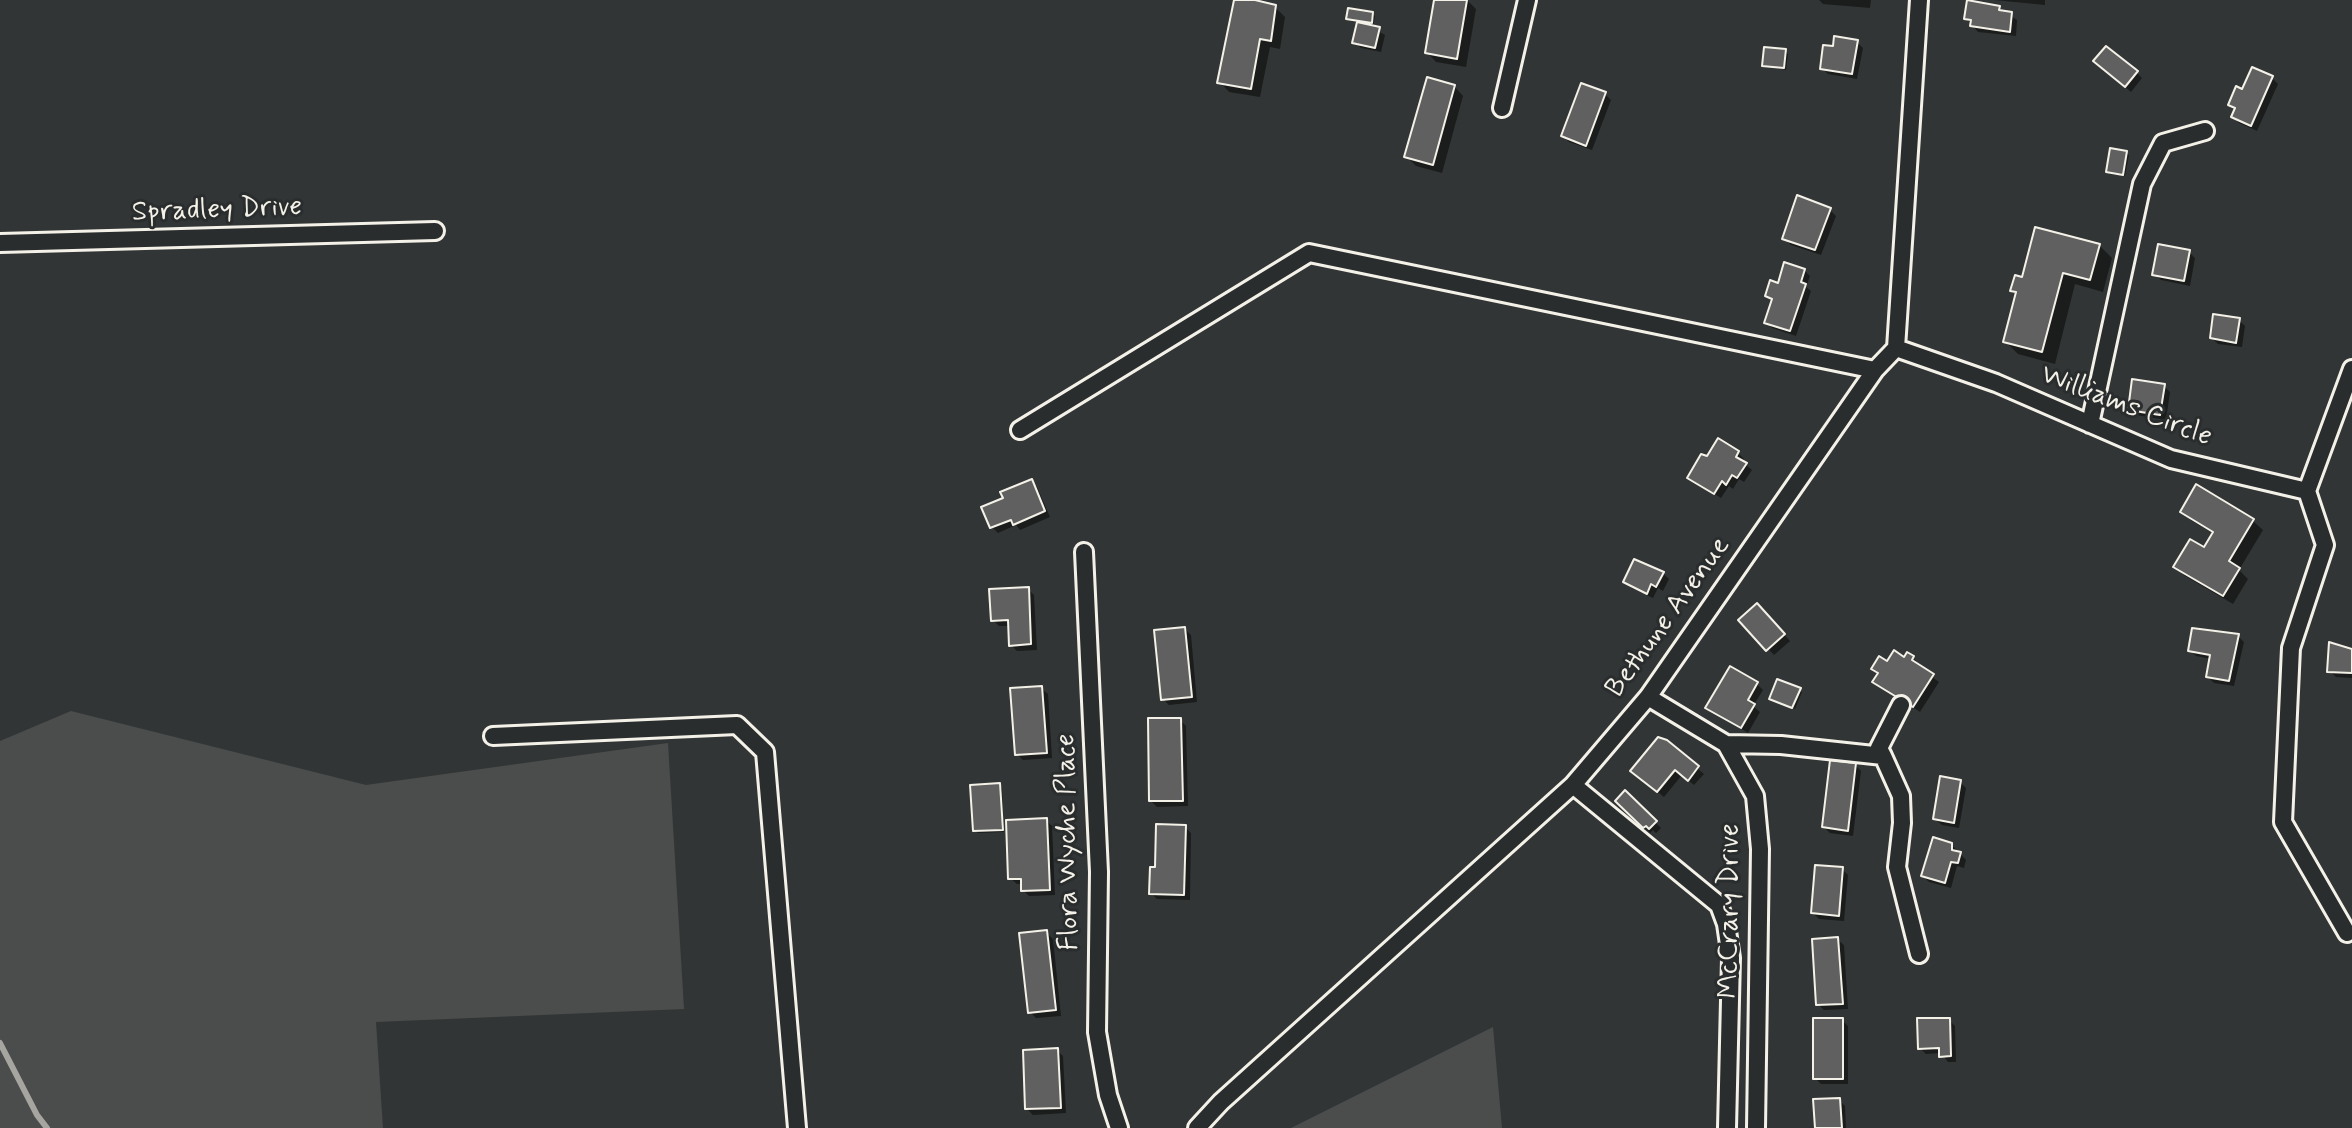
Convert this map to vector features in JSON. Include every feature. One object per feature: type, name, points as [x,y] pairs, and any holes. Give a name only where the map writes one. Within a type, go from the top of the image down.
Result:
[{"type":"street","points":[[1502,108],[1527,0]]},
{"type":"street","points":[[1896,348],[1919,0]]},
{"type":"street","points":[[2090,424],[2142,184],[2163,143],[2205,131]]},
{"type":"street","name":"Spradley Drive","points":[[0,243],[435,231]]},
{"type":"street","points":[[1020,430],[1309,253],[1875,370]]},
{"type":"street","name":"Bethune Avenue","points":[[1197,1128],[1221,1102],[1573,785],[1648,697],[1875,370],[1896,348]]},
{"type":"street","name":"Williams Circle","points":[[1896,348],[1996,383],[2171,459],[2307,491]]},
{"type":"street","points":[[2347,933],[2283,822],[2291,648],[2325,545],[2307,491],[2352,369]]},
{"type":"street","name":"Flora Wyche Place","points":[[1084,552],[1099,872],[1097,1032],[1108,1095],[1119,1128]]},
{"type":"street","name":"McCrary Drive","points":[[1648,697],[1726,744],[1755,796],[1760,849],[1756,1128]]},
{"type":"street","points":[[1901,705],[1879,748],[1901,796],[1902,823],[1897,867],[1919,954]]},
{"type":"street","points":[[493,736],[737,725],[765,752],[797,1128]]},
{"type":"street","points":[[1726,744],[1781,745],[1883,756]]},
{"type":"street","points":[[1573,785],[1719,905],[1726,924],[1731,958],[1727,1128]]},
{"type":"shaded area","points":[[71,711],[366,785],[668,743],[684,1009],[376,1022],[383,1128],[0,1128],[0,741]]},
{"type":"shaded area","points":[[1493,1027],[1502,1128],[1291,1128]]},
{"type":"building","points":[[1234,0],[1255,0],[1276,5],[1271,41],[1260,39],[1251,89],[1217,83]]},
{"type":"building","points":[[1434,0],[1467,0],[1457,59],[1425,53]]},
{"type":"building","points":[[1967,0],[2000,6],[1999,10],[2012,12],[2010,32],[1970,26],[1971,20],[1964,19]]},
{"type":"building","points":[[1348,8],[1373,12],[1372,23],[1346,19]]},
{"type":"building","points":[[1357,22],[1380,27],[1375,48],[1352,43]]},
{"type":"building","points":[[1834,36],[1858,40],[1852,74],[1820,69],[1823,45],[1833,46]]},
{"type":"building","points":[[2106,46],[2138,71],[2125,87],[2093,61]]},
{"type":"building","points":[[1764,47],[1786,49],[1784,68],[1762,66]]},
{"type":"building","points":[[2252,67],[2273,76],[2251,126],[2231,117],[2235,108],[2228,105],[2236,86],[2242,89]]},
{"type":"building","points":[[1427,77],[1455,85],[1433,165],[1404,157]]},
{"type":"building","points":[[1581,83],[1606,92],[1586,146],[1561,136]]},
{"type":"building","points":[[2110,148],[2127,151],[2123,175],[2106,172]]},
{"type":"building","points":[[1797,195],[1831,208],[1815,250],[1782,239]]},
{"type":"building","points":[[2035,227],[2100,244],[2090,280],[2063,273],[2042,352],[2003,342],[2016,292],[2010,291],[2015,275],[2022,277]]},
{"type":"building","points":[[2158,244],[2190,250],[2184,281],[2152,275]]},
{"type":"building","points":[[1784,262],[1805,269],[1801,282],[1806,284],[1790,331],[1764,323],[1772,299],[1765,296],[1770,280],[1778,283]]},
{"type":"building","points":[[2213,314],[2240,318],[2236,343],[2210,338]]},
{"type":"building","points":[[2132,379],[2165,384],[2160,415],[2128,410]]},
{"type":"building","points":[[1718,438],[1739,451],[1736,457],[1747,463],[1737,478],[1732,475],[1726,485],[1722,481],[1714,494],[1687,478],[1701,454],[1707,456]]},
{"type":"building","points":[[1032,479],[1045,511],[1013,525],[1011,520],[990,528],[981,507],[1003,498],[1000,492]]},
{"type":"building","points":[[2196,484],[2254,519],[2229,561],[2240,568],[2223,596],[2173,567],[2190,539],[2204,547],[2213,532],[2180,512]]},
{"type":"building","points":[[1634,559],[1664,572],[1656,587],[1651,584],[1647,594],[1623,582]]},
{"type":"building","points":[[1029,587],[1031,644],[1009,646],[1008,620],[991,621],[989,589]]},
{"type":"building","points":[[1757,603],[1785,634],[1766,651],[1738,620]]},
{"type":"building","points":[[1185,627],[1192,697],[1161,700],[1154,630]]},
{"type":"building","points":[[2192,628],[2239,634],[2229,681],[2206,677],[2210,655],[2188,651]]},
{"type":"building","points":[[2329,642],[2352,649],[2352,673],[2327,672]]},
{"type":"building","points":[[1894,650],[1904,657],[1907,652],[1914,656],[1912,660],[1934,674],[1913,707],[1872,682],[1878,673],[1871,669],[1879,656],[1887,661]]},
{"type":"building","points":[[1730,666],[1758,682],[1748,700],[1755,704],[1741,728],[1705,708]]},
{"type":"building","points":[[1777,679],[1801,688],[1792,708],[1769,699]]},
{"type":"building","points":[[1042,686],[1047,753],[1015,755],[1010,688]]},
{"type":"building","points":[[1148,718],[1181,718],[1183,801],[1149,801]]},
{"type":"building","points":[[1658,737],[1667,740],[1699,766],[1688,781],[1675,770],[1657,792],[1630,771]]},
{"type":"building","points":[[1830,760],[1856,763],[1848,831],[1822,827]]},
{"type":"building","points":[[1940,776],[1961,780],[1954,823],[1933,819]]},
{"type":"building","points":[[1000,783],[1003,830],[973,831],[970,785]]},
{"type":"building","points":[[1625,790],[1657,821],[1649,829],[1646,826],[1643,828],[1615,801]]},
{"type":"building","points":[[1047,818],[1050,890],[1021,891],[1021,879],[1008,879],[1006,820]]},
{"type":"building","points":[[1156,824],[1186,825],[1184,895],[1149,894],[1150,867],[1155,867]]},
{"type":"building","points":[[1933,837],[1952,843],[1952,850],[1961,852],[1958,863],[1951,862],[1945,883],[1921,876]]},
{"type":"building","points":[[1815,865],[1843,867],[1839,916],[1811,913]]},
{"type":"building","points":[[1047,930],[1056,1010],[1028,1013],[1019,933]]},
{"type":"building","points":[[1838,937],[1843,1004],[1816,1005],[1812,939]]},
{"type":"building","points":[[1813,1018],[1843,1018],[1843,1079],[1813,1079]]},
{"type":"building","points":[[1917,1018],[1950,1018],[1951,1056],[1939,1057],[1939,1048],[1918,1049]]},
{"type":"building","points":[[1058,1048],[1061,1108],[1025,1109],[1023,1050]]},
{"type":"building","points":[[1840,1098],[1842,1128],[1815,1128],[1813,1099]]},
{"type":"waterway","points":[[0,1043],[37,1115],[47,1128]]}]
